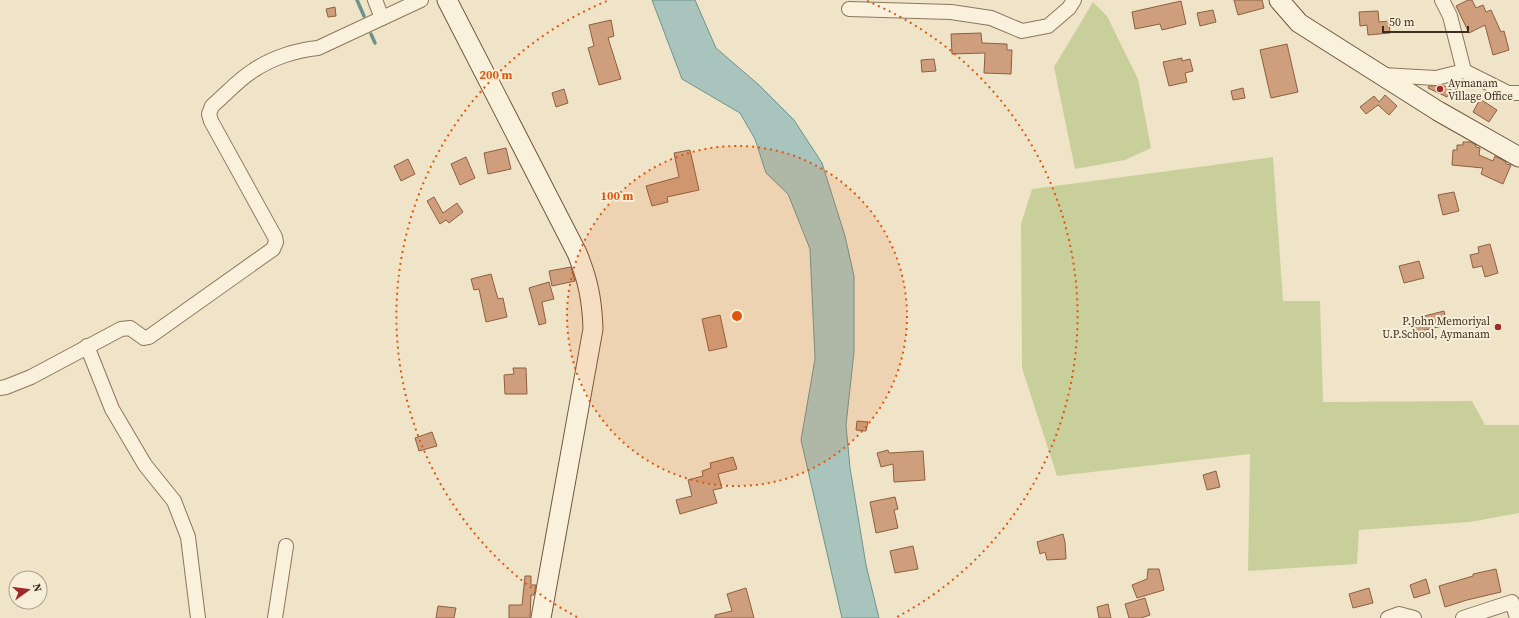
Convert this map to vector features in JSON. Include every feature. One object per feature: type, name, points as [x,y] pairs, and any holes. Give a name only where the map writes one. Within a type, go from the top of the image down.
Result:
[{"type":"main road","points":[[447,0],[576,253],[588,282],[592,304],[594,329],[541,618]]},
{"type":"main road","points":[[1279,0],[1299,23],[1445,115],[1519,157]]},
{"type":"street","points":[[375,0],[382,18]]},
{"type":"street","points":[[0,388],[31,377],[121,328],[130,328],[144,338],[149,337],[273,249],[276,242],[275,237],[212,121],[209,114],[212,106],[253,70],[271,60],[308,49],[318,48],[421,0]]},
{"type":"street","points":[[848,9],[950,12],[991,18],[1022,31],[1048,26],[1069,8],[1074,0]]},
{"type":"street","points":[[1442,0],[1450,16],[1464,71]]},
{"type":"street","points":[[1380,75],[1436,78],[1464,71],[1508,93],[1519,93]]},
{"type":"street","points":[[87,346],[112,409],[145,465],[174,501],[188,537],[198,618]]},
{"type":"street","points":[[275,618],[286,546]]},
{"type":"street","points":[[1463,618],[1512,602],[1517,618]]},
{"type":"street","points":[[1388,618],[1399,614],[1414,618]]},
{"type":"green space","points":[[1093,2],[1107,16],[1138,79],[1151,148],[1125,160],[1075,169],[1054,67]]},
{"type":"green space","points":[[1273,157],[1283,301],[1320,301],[1323,402],[1472,401],[1485,425],[1519,425],[1519,513],[1470,522],[1359,530],[1357,564],[1248,571],[1250,454],[1057,476],[1022,368],[1021,224],[1032,189]]},
{"type":"water","points":[[652,0],[695,0],[716,48],[759,85],[794,120],[822,163],[845,236],[854,276],[854,352],[846,425],[850,468],[866,565],[879,618],[842,618],[801,440],[815,359],[810,249],[788,194],[766,173],[755,139],[740,113],[682,79]]},
{"type":"building","points":[[1234,0],[1262,0],[1264,8],[1238,15]]},
{"type":"building","points":[[1468,0],[1472,0],[1476,8],[1483,5],[1486,12],[1491,10],[1501,32],[1504,31],[1509,50],[1493,55],[1485,25],[1469,33],[1456,6]]},
{"type":"building","points":[[1181,1],[1186,24],[1162,30],[1160,24],[1135,29],[1132,12]]},
{"type":"building","points":[[335,7],[336,16],[328,17],[326,9]]},
{"type":"building","points":[[1213,10],[1216,22],[1200,26],[1197,13]]},
{"type":"building","points":[[1378,11],[1379,22],[1389,21],[1390,33],[1368,35],[1367,25],[1360,26],[1359,12]]},
{"type":"building","points":[[611,20],[614,36],[608,38],[621,79],[599,85],[588,48],[594,46],[589,25]]},
{"type":"building","points":[[981,33],[982,43],[1007,44],[1007,50],[1012,50],[1011,74],[984,73],[985,53],[952,54],[951,34]]},
{"type":"building","points":[[1287,44],[1298,92],[1271,98],[1260,50]]},
{"type":"building","points":[[1182,58],[1182,61],[1190,59],[1193,71],[1185,73],[1187,82],[1169,86],[1163,62]]},
{"type":"building","points":[[934,59],[936,71],[922,72],[921,60]]},
{"type":"building","name":"Aymanam Village Office","points":[[1442,85],[1451,89],[1447,97],[1428,88],[1429,86]]},
{"type":"building","points":[[1243,88],[1245,98],[1233,100],[1231,91]]},
{"type":"building","points":[[564,89],[568,103],[556,107],[552,93]]},
{"type":"building","points":[[1385,95],[1397,106],[1389,115],[1378,105],[1366,114],[1360,107],[1374,96],[1379,102]]},
{"type":"building","points":[[1480,99],[1497,110],[1489,122],[1473,112]]},
{"type":"building","points":[[1463,142],[1471,142],[1476,145],[1476,147],[1480,148],[1479,155],[1493,161],[1495,156],[1506,162],[1506,164],[1511,165],[1503,184],[1481,174],[1483,168],[1452,165],[1453,150],[1457,150],[1457,145],[1463,145]]},
{"type":"building","points":[[506,148],[511,169],[488,174],[484,153]]},
{"type":"building","points":[[690,150],[699,190],[667,197],[668,202],[652,206],[646,186],[679,177],[674,153]]},
{"type":"building","points":[[466,157],[475,178],[460,185],[451,164]]},
{"type":"building","points":[[408,159],[415,174],[401,181],[394,166]]},
{"type":"building","points":[[1454,192],[1459,211],[1443,215],[1438,195]]},
{"type":"building","points":[[434,197],[443,213],[457,203],[463,212],[449,223],[446,220],[440,224],[427,201]]},
{"type":"building","points":[[1490,244],[1498,273],[1485,277],[1482,266],[1473,268],[1470,255],[1479,253],[1478,247]]},
{"type":"building","points":[[1419,261],[1424,278],[1404,283],[1399,266]]},
{"type":"building","points":[[571,267],[575,281],[552,286],[549,271]]},
{"type":"building","points":[[491,274],[498,299],[503,298],[507,317],[486,322],[479,289],[474,290],[471,279]]},
{"type":"building","points":[[549,282],[554,299],[542,302],[546,323],[539,325],[529,288]]},
{"type":"building","points":[[1444,311],[1447,325],[1416,332],[1413,319]]},
{"type":"building","points":[[720,315],[727,347],[709,351],[702,319]]},
{"type":"building","points":[[513,368],[526,368],[527,394],[505,394],[504,375],[514,374]]},
{"type":"building","points":[[857,421],[868,422],[866,431],[856,430]]},
{"type":"building","points":[[432,432],[437,446],[419,451],[415,438]]},
{"type":"building","points":[[888,450],[889,453],[923,451],[925,480],[894,482],[893,464],[881,467],[877,453]]},
{"type":"building","points":[[733,457],[737,469],[718,474],[722,488],[713,490],[717,503],[680,514],[676,500],[692,496],[688,480],[703,476],[702,471],[711,468],[710,463]]},
{"type":"building","points":[[1216,471],[1220,487],[1207,490],[1203,475]]},
{"type":"building","points":[[895,497],[898,509],[894,510],[898,528],[876,533],[870,502]]},
{"type":"building","points":[[1063,534],[1066,559],[1047,560],[1045,552],[1040,554],[1037,542]]},
{"type":"building","points":[[913,546],[918,569],[895,573],[890,551]]},
{"type":"building","points":[[1148,569],[1159,569],[1164,590],[1137,598],[1132,585],[1147,579]]},
{"type":"building","points":[[1496,569],[1501,592],[1445,607],[1439,586],[1473,576],[1473,574]]},
{"type":"building","points":[[525,576],[531,576],[531,585],[536,585],[534,595],[531,595],[530,618],[509,618],[509,605],[522,605]]},
{"type":"building","points":[[1426,579],[1430,593],[1414,598],[1410,585]]},
{"type":"building","points":[[746,588],[754,618],[715,618],[715,615],[732,611],[727,594]]},
{"type":"building","points":[[1369,588],[1373,603],[1353,608],[1349,594]]},
{"type":"building","points":[[1145,598],[1150,615],[1141,618],[1129,618],[1125,604]]},
{"type":"building","points":[[1108,604],[1111,618],[1099,618],[1097,607]]},
{"type":"building","points":[[438,606],[456,608],[454,618],[436,618]]},
{"type":"waterway","points":[[357,0],[364,16]]},
{"type":"waterway","points":[[371,34],[375,43]]},
{"type":"place","name":"Aymanam Village Office","points":[[1440,89]]},
{"type":"place","name":"P.John Memoriyal U.P.School, Aymanam","points":[[1498,327]]}]
